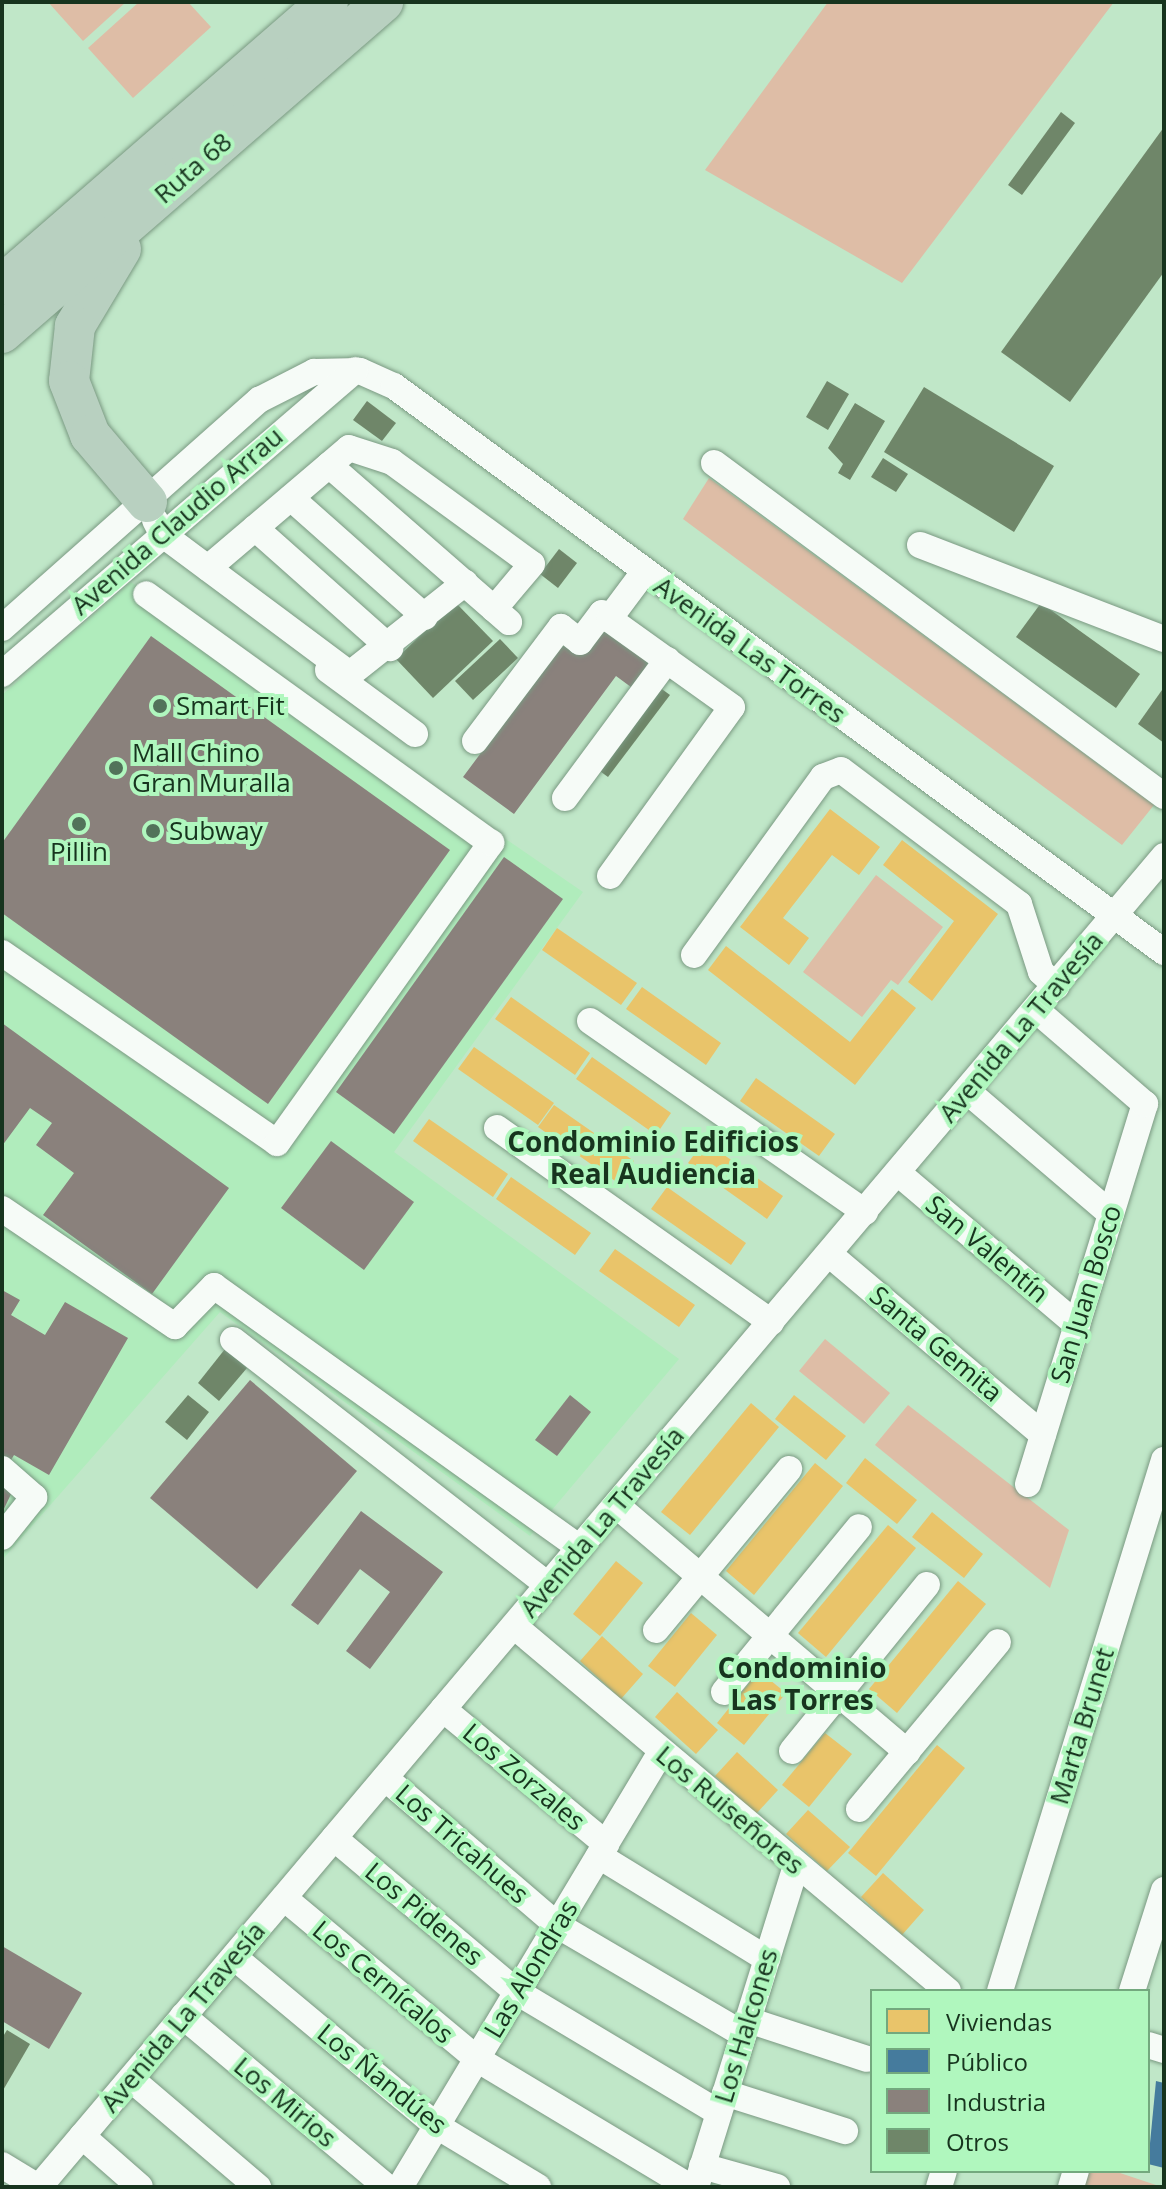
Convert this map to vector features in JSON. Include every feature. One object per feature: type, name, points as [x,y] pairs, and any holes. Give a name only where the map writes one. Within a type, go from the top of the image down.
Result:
[{"type":"highway","name":"Ruta 68","points":[[2,285],[328,2]]},
{"type":"highway","name":"Ruta 68","points":[[2,333],[383,2]]},
{"type":"highway","points":[[154,518],[84,425],[71,392],[69,357],[92,290],[161,195]]},
{"type":"street","name":"Avenida Claudio Arrau","points":[[2,674],[154,518],[259,400],[342,370]]},
{"type":"street","name":"Avenida Claudio Arrau","points":[[2,628],[154,518],[342,370]]},
{"type":"street","name":"Avenida Las Torres","points":[[342,370],[394,386],[1164,952]]},
{"type":"street","points":[[208,568],[291,498],[329,465],[349,448],[392,462],[532,564],[501,615],[329,465]]},
{"type":"street","points":[[714,463],[1164,796]]},
{"type":"street","points":[[291,498],[425,617]]},
{"type":"street","points":[[154,518],[208,568],[350,674],[390,648],[465,583]]},
{"type":"street","points":[[255,528],[390,648]]},
{"type":"street","points":[[920,545],[1164,639]]},
{"type":"street","points":[[609,619],[644,572]]},
{"type":"street","points":[[2,953],[277,1143],[491,843],[146,594]]},
{"type":"street","points":[[475,741],[561,627],[580,642],[602,613],[732,707],[610,876]]},
{"type":"street","points":[[280,623],[274,631],[415,734]]},
{"type":"street","points":[[565,798],[667,660]]},
{"type":"street","points":[[694,955],[823,777],[841,770],[1019,904],[1041,972],[1056,986]]},
{"type":"street","name":"Avenida La Travesía","points":[[39,2187],[1164,856]]},
{"type":"street","name":"San Juan Bosco","points":[[1028,1484],[1145,1104],[1036,1010]]},
{"type":"street","points":[[590,1021],[865,1212]]},
{"type":"street","points":[[967,1091],[1111,1214]]},
{"type":"street","points":[[497,1128],[771,1322]]},
{"type":"street","name":"San Valentín","points":[[898,1173],[1077,1325]]},
{"type":"street","points":[[2,1209],[175,1326],[214,1286],[580,1548]]},
{"type":"street","name":"Santa Gemita","points":[[829,1254],[1043,1435]]},
{"type":"street","points":[[233,1340],[548,1585]]},
{"type":"street","name":"Marta Brunet","points":[[1001,1989],[1154,1530],[1164,1460]]},
{"type":"street","points":[[2,1469],[34,1497],[2,1537]]},
{"type":"street","points":[[656,1630],[789,1469]]},
{"type":"street","points":[[616,1505],[907,1752]]},
{"type":"street","points":[[724,1692],[859,1527]]},
{"type":"street","points":[[792,1751],[927,1585]]},
{"type":"street","name":"Los Ruiseñores","points":[[514,1626],[946,1989]]},
{"type":"street","points":[[859,1809],[998,1642]]},
{"type":"street","name":"Los Zorzales","points":[[443,1709],[602,1850],[767,1959]]},
{"type":"street","name":"Las Alondras","points":[[400,2187],[661,1752]]},
{"type":"street","name":"Los Tricahues","points":[[385,1778],[557,1925],[745,2027],[867,2059]]},
{"type":"street","name":"Los Pidenes","points":[[334,1838],[517,1992],[722,2103],[845,2131]]},
{"type":"street","name":"Los Halcones","points":[[696,2180],[796,1866]]},
{"type":"street","points":[[1133,1989],[1164,1890]]},
{"type":"street","name":"Los Cernícalos","points":[[284,1898],[477,2059],[696,2180],[777,2187]]},
{"type":"street","name":"Los Ñandúes","points":[[234,1957],[437,2126],[538,2187]]},
{"type":"street","name":"Los Mirios","points":[[183,2016],[387,2187]]},
{"type":"street","points":[[131,2079],[258,2187]]},
{"type":"street","points":[[82,2136],[140,2187]]},
{"type":"street","points":[[2,2165],[39,2187]]},
{"type":"shaded area","points":[[48,2],[126,2],[83,41]]},
{"type":"shaded area","points":[[139,2],[188,2],[211,27],[133,98],[88,48]]},
{"type":"shaded area","points":[[828,2],[1114,2],[902,283],[705,170]]},
{"type":"shaded area","points":[[709,478],[1154,805],[1122,845],[683,519]]},
{"type":"shaded area","points":[[131,582],[583,892],[394,1152],[679,1359],[530,1536],[220,1312],[2,1560],[2,695]]},
{"type":"shaded area","points":[[876,875],[943,927],[898,985],[891,980],[862,1017],[803,972]]},
{"type":"shaded area","points":[[825,1339],[890,1393],[864,1424],[799,1371]]},
{"type":"shaded area","points":[[908,1405],[1069,1530],[1050,1588],[875,1445]]},
{"type":"shaded area","points":[[1082,2173],[1120,2173],[1162,2187],[1078,2187]]},
{"type":"building: Viviendas","points":[[830,809],[880,847],[859,875],[832,855],[783,918],[809,938],[789,965],[740,927]]},
{"type":"building: Viviendas","points":[[902,840],[998,914],[932,1001],[908,982],[954,921],[883,865]]},
{"type":"building: Viviendas","points":[[557,928],[637,983],[621,1005],[542,950]]},
{"type":"building: Viviendas","points":[[726,946],[850,1042],[892,989],[916,1008],[855,1085],[708,970]]},
{"type":"building: Viviendas","points":[[642,987],[721,1043],[706,1065],[626,1009]]},
{"type":"building: Viviendas","points":[[511,997],[590,1053],[575,1075],[495,1019]]},
{"type":"building: Viviendas","points":[[474,1047],[554,1103],[538,1125],[458,1069]]},
{"type":"building: Viviendas","points":[[592,1057],[671,1113],[656,1135],[576,1079]]},
{"type":"building: Viviendas","points":[[756,1078],[835,1134],[819,1156],[740,1101]]},
{"type":"building: Viviendas","points":[[554,1105],[634,1161],[618,1183],[538,1127]]},
{"type":"building: Viviendas","points":[[429,1119],[508,1174],[493,1197],[413,1141]]},
{"type":"building: Viviendas","points":[[704,1141],[783,1196],[767,1219],[688,1163]]},
{"type":"building: Viviendas","points":[[511,1177],[591,1233],[575,1255],[496,1199]]},
{"type":"building: Viviendas","points":[[667,1187],[746,1243],[731,1265],[651,1209]]},
{"type":"building: Viviendas","points":[[615,1249],[695,1305],[679,1327],[599,1271]]},
{"type":"building: Viviendas","points":[[794,1395],[846,1436],[826,1460],[775,1419]]},
{"type":"building: Viviendas","points":[[751,1403],[779,1427],[690,1535],[661,1512]]},
{"type":"building: Viviendas","points":[[865,1458],[917,1500],[897,1524],[846,1483]]},
{"type":"building: Viviendas","points":[[815,1463],[843,1486],[754,1595],[726,1571]]},
{"type":"building: Viviendas","points":[[932,1512],[983,1554],[964,1578],[912,1537]]},
{"type":"building: Viviendas","points":[[888,1525],[916,1548],[826,1657],[798,1633]]},
{"type":"building: Viviendas","points":[[616,1561],[643,1583],[600,1636],[573,1614]]},
{"type":"building: Viviendas","points":[[958,1581],[986,1604],[897,1713],[869,1689]]},
{"type":"building: Viviendas","points":[[691,1613],[717,1635],[675,1687],[648,1666]]},
{"type":"building: Viviendas","points":[[602,1636],[643,1674],[621,1699],[580,1661]]},
{"type":"building: Viviendas","points":[[759,1671],[786,1693],[744,1745],[717,1723]]},
{"type":"building: Viviendas","points":[[677,1692],[718,1730],[696,1754],[655,1717]]},
{"type":"building: Viviendas","points":[[825,1733],[852,1754],[809,1807],[782,1785]]},
{"type":"building: Viviendas","points":[[937,1745],[965,1768],[876,1876],[848,1853]]},
{"type":"building: Viviendas","points":[[737,1752],[778,1790],[756,1814],[715,1776]]},
{"type":"building: Viviendas","points":[[808,1810],[850,1847],[827,1871],[786,1834]]},
{"type":"building: Viviendas","points":[[883,1873],[924,1910],[902,1935],[861,1897]]},
{"type":"building: Público","points":[[1156,2081],[1164,2083],[1164,2168],[1150,2164]]},
{"type":"building: Industria","points":[[605,626],[655,663],[635,690],[616,676],[514,814],[463,777],[565,640]]},
{"type":"building: Industria","points":[[151,636],[450,850],[268,1104],[2,913],[2,843]]},
{"type":"building: Industria","points":[[504,857],[563,899],[394,1134],[336,1092]]},
{"type":"building: Industria","points":[[2,1023],[229,1188],[152,1294],[43,1215],[74,1173],[36,1145],[52,1123],[30,1108],[2,1146]]},
{"type":"building: Industria","points":[[331,1141],[414,1202],[364,1270],[281,1208]]},
{"type":"building: Industria","points":[[2,1290],[20,1300],[11,1315],[45,1335],[65,1302],[128,1338],[49,1475],[14,1455],[8,1465],[2,1461]]},
{"type":"building: Industria","points":[[250,1380],[357,1471],[257,1589],[150,1498]]},
{"type":"building: Industria","points":[[570,1395],[591,1412],[557,1456],[535,1440]]},
{"type":"building: Industria","points":[[2,1486],[12,1492],[2,1513]]},
{"type":"building: Industria","points":[[361,1511],[443,1572],[370,1669],[346,1651],[390,1592],[360,1569],[318,1625],[291,1605]]},
{"type":"building: Industria","points":[[2,1946],[82,1993],[49,2049],[2,2021]]},
{"type":"building: Otros","points":[[1061,112],[1075,123],[1022,195],[1008,185]]},
{"type":"building: Otros","points":[[1164,127],[1164,272],[1070,402],[1001,352]]},
{"type":"building: Otros","points":[[827,381],[849,394],[828,430],[806,417]]},
{"type":"building: Otros","points":[[924,387],[1054,466],[1014,532],[884,452]]},
{"type":"building: Otros","points":[[367,401],[396,423],[382,441],[353,420]]},
{"type":"building: Otros","points":[[855,403],[885,421],[850,480],[838,473],[843,464],[828,448]]},
{"type":"building: Otros","points":[[883,458],[908,474],[896,492],[871,477]]},
{"type":"building: Otros","points":[[559,549],[577,563],[558,588],[540,574]]},
{"type":"building: Otros","points":[[455,602],[493,641],[433,698],[396,659]]},
{"type":"building: Otros","points":[[1041,603],[1140,674],[1116,708],[1016,637]]},
{"type":"building: Otros","points":[[500,639],[518,658],[473,700],[455,681]]},
{"type":"building: Otros","points":[[659,687],[670,695],[608,777],[597,769]]},
{"type":"building: Otros","points":[[1164,691],[1164,743],[1138,724]]},
{"type":"building: Otros","points":[[225,1349],[247,1368],[219,1401],[198,1383]]},
{"type":"building: Otros","points":[[188,1395],[209,1412],[187,1440],[165,1422]]},
{"type":"building: Otros","points":[[7,2030],[30,2044],[2,2092],[2,2038]]},
{"type":"place","name":"Smart Fit","points":[[160,706]]},
{"type":"place","name":"Mall Chino Gran Muralla","points":[[116,768]]},
{"type":"place","name":"Pillin","points":[[79,824]]},
{"type":"place","name":"Subway","points":[[153,831]]},
{"type":"district","name":"Condominio Edificios Real Audiencia","points":[[653,1157]]},
{"type":"district","name":"Condominio Las Torres","points":[[802,1683]]}]
